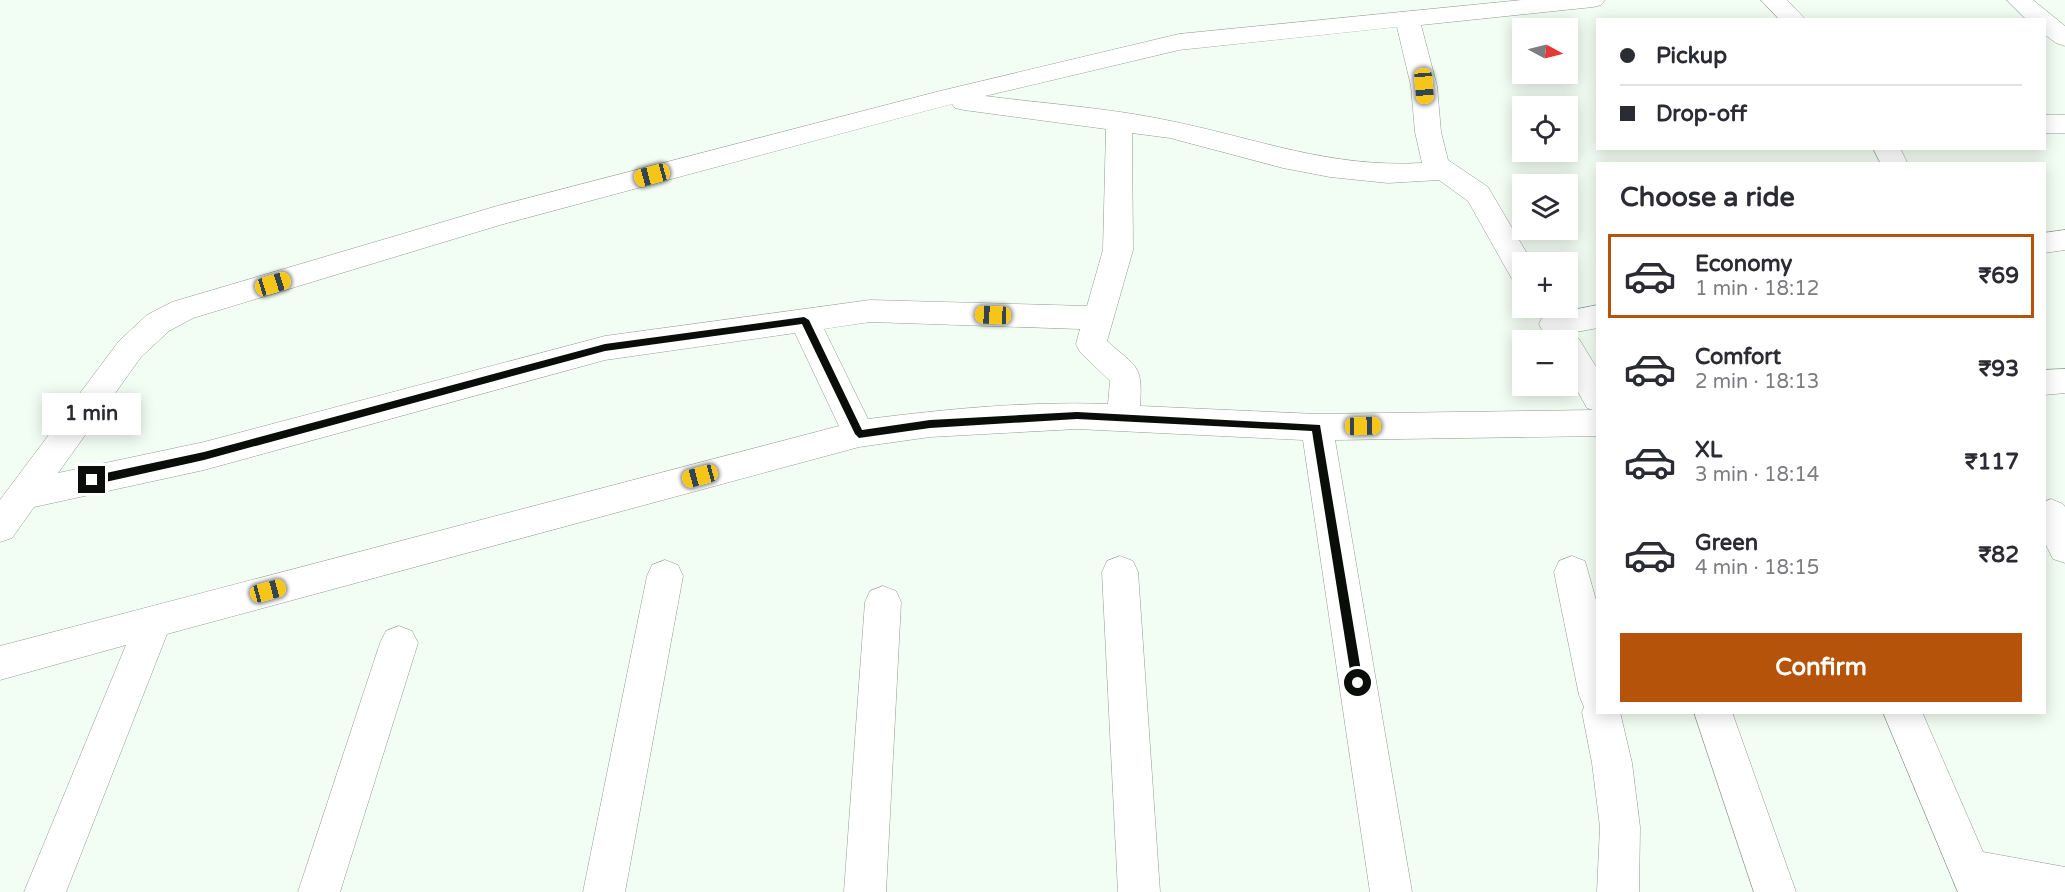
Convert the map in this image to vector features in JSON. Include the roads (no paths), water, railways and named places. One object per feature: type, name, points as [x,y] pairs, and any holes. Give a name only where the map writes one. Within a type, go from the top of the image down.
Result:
[{"type":"street","points":[[0,527],[130,349],[158,322],[183,310],[497,216],[940,99],[1179,42],[1593,0]]},
{"type":"street","points":[[1773,0],[1792,18]]},
{"type":"street","points":[[2019,0],[2041,18]]},
{"type":"street","points":[[1407,19],[1424,86],[1431,151],[1441,171]]},
{"type":"street","points":[[2046,22],[2065,38]]},
{"type":"street","points":[[2046,39],[2065,38]]},
{"type":"street","points":[[940,99],[1170,129],[1283,159],[1330,168],[1388,174],[1441,171],[1458,179],[1478,194],[1512,254]]},
{"type":"street","points":[[1119,122],[1118,250],[1091,344],[1126,377],[1123,418]]},
{"type":"street","points":[[2046,124],[2065,124]]},
{"type":"street","points":[[24,495],[204,456],[605,348],[870,311],[1099,318]]},
{"type":"street","points":[[1557,330],[1596,317]]},
{"type":"street","points":[[804,320],[859,434]]},
{"type":"street","points":[[1578,365],[1596,396]]},
{"type":"street","points":[[2046,383],[2065,381]]},
{"type":"street","points":[[0,663],[859,434],[930,424],[1077,416],[1317,427],[1596,423]]},
{"type":"street","points":[[1317,427],[1391,892]]},
{"type":"street","points":[[2053,515],[2065,548]]},
{"type":"street","points":[[1120,572],[1139,892]]},
{"type":"street","points":[[1572,572],[1596,686]]},
{"type":"street","points":[[604,892],[665,576]]},
{"type":"street","points":[[865,892],[883,602]]},
{"type":"street","points":[[45,892],[154,621]]},
{"type":"street","points":[[319,892],[399,643]]},
{"type":"street","points":[[1601,714],[1612,763],[1620,827],[1618,892]]},
{"type":"street","points":[[1714,714],[1775,892]]},
{"type":"street","points":[[1903,714],[1974,881],[2065,888]]}]
